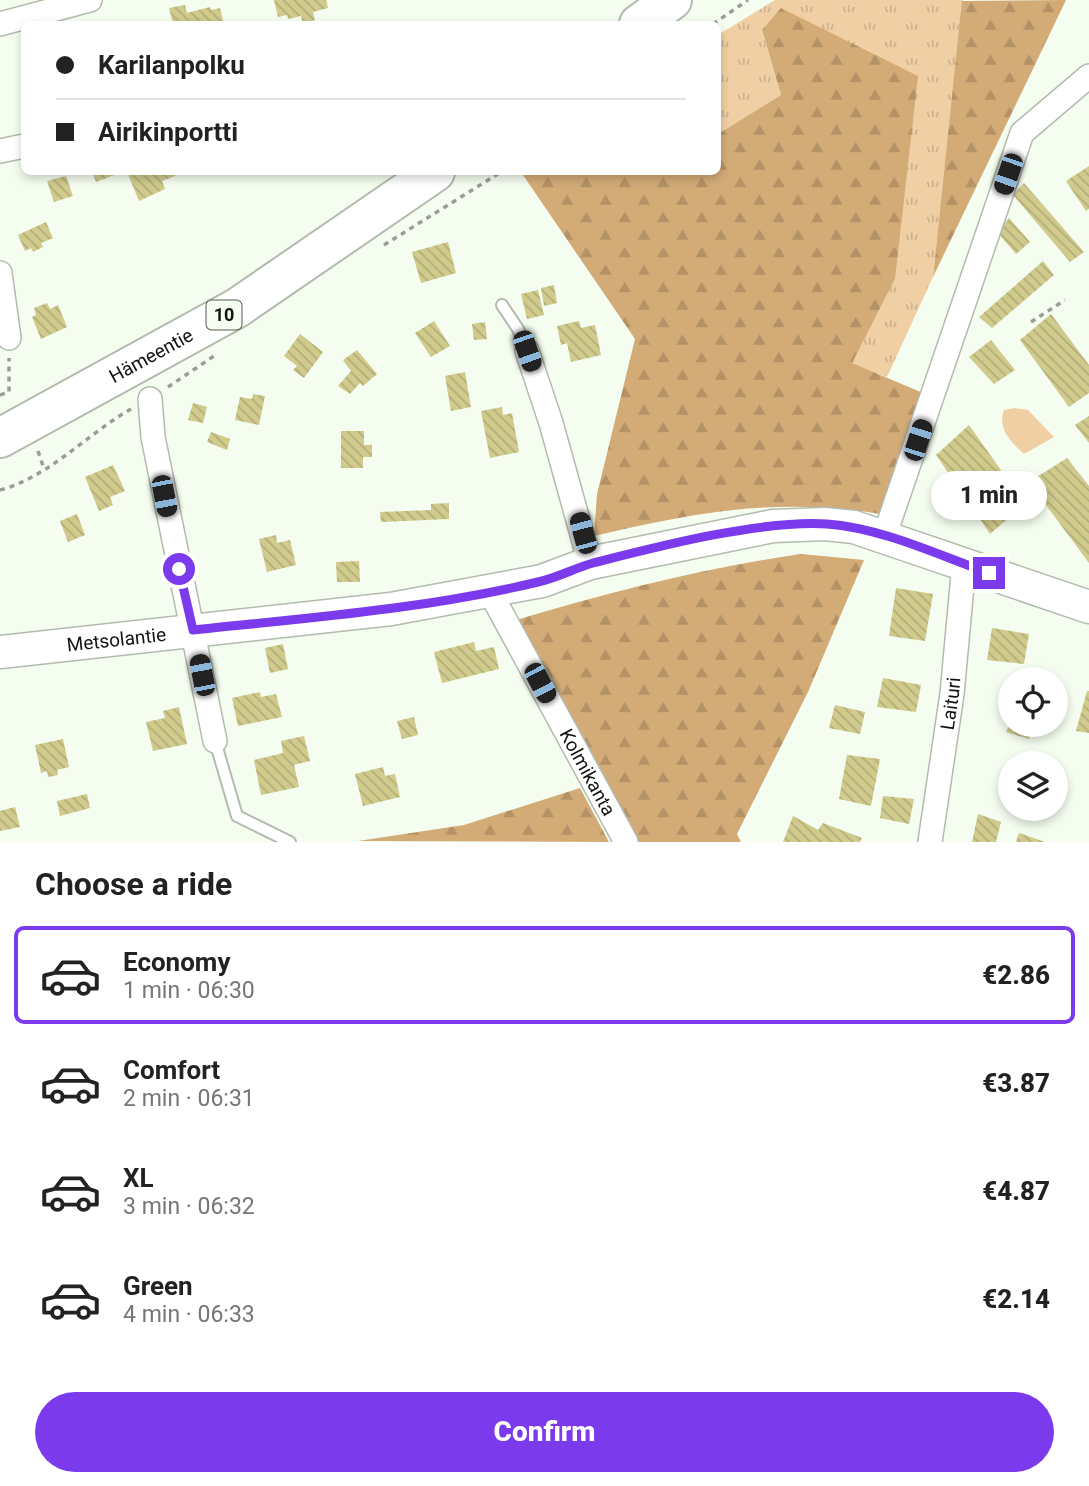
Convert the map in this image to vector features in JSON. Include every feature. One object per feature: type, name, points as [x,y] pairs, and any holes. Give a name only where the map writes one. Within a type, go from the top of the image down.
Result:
[{"type":"highway","name":"Hämeentie","points":[[17,440],[237,308],[431,175]]},
{"type":"street","points":[[0,24],[90,0]]},
{"type":"street","points":[[884,537],[1022,133],[1089,76]]},
{"type":"street","points":[[0,151],[21,147]]},
{"type":"street","points":[[0,273],[9,338]]},
{"type":"street","points":[[527,351],[569,481],[590,564]]},
{"type":"street","points":[[150,399],[153,437],[215,741]]},
{"type":"street","name":"Metsolantie","points":[[0,652],[391,609],[542,581],[590,564],[773,526],[825,524],[853,527],[1089,607]]},
{"type":"street","name":"Laituri","points":[[930,842],[952,694],[964,564]]},
{"type":"street","name":"Kolmikanta","points":[[490,592],[626,842]]},
{"type":"lane","points":[[502,305],[518,329],[527,351]]},
{"type":"lane","points":[[215,741],[237,816],[290,842]]},
{"type":"path","points":[[717,21],[748,0]]},
{"type":"path","points":[[1031,322],[1065,300]]},
{"type":"path","points":[[0,395],[9,392],[9,338]]},
{"type":"path","points":[[17,440],[44,469]]},
{"type":"green space","points":[[775,0],[963,0],[933,277],[887,377],[851,364],[895,279],[762,31],[781,95],[721,132],[721,33]]},
{"type":"green space","points":[[1066,0],[933,277],[962,1]]},
{"type":"green space","points":[[781,8],[918,76],[895,279],[852,363],[923,393],[881,514],[842,509],[771,507],[702,514],[594,536],[597,494],[635,339],[523,175],[721,175],[721,132],[781,95],[762,30]]},
{"type":"green space","points":[[1004,410],[1028,410],[1054,437],[1024,454],[1010,440],[1002,423]]},
{"type":"green space","points":[[801,554],[864,560],[808,692],[737,834],[741,842],[639,842],[516,620],[657,582]]},
{"type":"green space","points":[[580,788],[609,842],[358,841],[464,825]]},
{"type":"building","points":[[274,0],[326,0],[328,8],[313,12],[315,20],[302,21],[301,16],[288,19],[287,15],[278,17]]},
{"type":"building","points":[[185,5],[187,13],[210,7],[211,10],[220,8],[223,21],[172,21],[169,8]]},
{"type":"building","points":[[1089,166],[1089,209],[1086,211],[1066,181]]},
{"type":"building","points":[[93,175],[114,175],[96,182]]},
{"type":"building","points":[[128,175],[175,175],[162,181],[165,189],[139,201]]},
{"type":"building","points":[[66,176],[73,196],[54,202],[47,181]]},
{"type":"building","points":[[1024,183],[1084,252],[1070,262],[1013,195]]},
{"type":"building","points":[[1009,218],[1030,242],[1016,254],[997,232]]},
{"type":"building","points":[[46,222],[53,238],[41,243],[43,247],[33,252],[31,248],[25,251],[18,235]]},
{"type":"building","points":[[448,242],[456,273],[421,283],[412,252]]},
{"type":"building","points":[[1043,261],[1054,275],[992,328],[979,317]]},
{"type":"building","points":[[554,285],[557,303],[544,306],[541,288]]},
{"type":"building","points":[[538,290],[544,315],[527,319],[521,294]]},
{"type":"building","points":[[47,303],[50,309],[58,305],[67,327],[41,339],[32,317],[36,315],[34,308]]},
{"type":"building","points":[[1051,314],[1089,365],[1089,393],[1069,407],[1020,340]]},
{"type":"building","points":[[434,321],[450,346],[431,357],[415,333]]},
{"type":"building","points":[[579,321],[581,328],[595,325],[601,355],[571,362],[567,343],[561,345],[557,326]]},
{"type":"building","points":[[485,322],[487,339],[474,340],[472,324]]},
{"type":"building","points":[[300,334],[323,352],[304,378],[293,370],[297,366],[284,356]]},
{"type":"building","points":[[991,340],[1015,370],[994,384],[969,357]]},
{"type":"building","points":[[357,350],[377,374],[363,386],[360,383],[350,394],[338,386],[351,371],[343,360]]},
{"type":"building","points":[[465,372],[471,407],[451,411],[445,376]]},
{"type":"building","points":[[253,394],[265,396],[259,425],[235,420],[240,397],[252,399]]},
{"type":"building","points":[[193,403],[207,407],[203,423],[188,420]]},
{"type":"building","points":[[502,407],[503,415],[512,413],[519,452],[490,458],[481,411]]},
{"type":"building","points":[[1089,416],[1089,443],[1075,425]]},
{"type":"building","points":[[969,425],[1025,504],[990,534],[936,455]]},
{"type":"building","points":[[341,431],[364,431],[364,445],[372,445],[372,457],[363,457],[363,468],[341,468]]},
{"type":"building","points":[[211,432],[230,439],[227,450],[207,442]]},
{"type":"building","points":[[1067,458],[1089,486],[1089,563],[1029,482]]},
{"type":"building","points":[[113,465],[125,491],[110,497],[113,505],[99,511],[85,477]]},
{"type":"building","points":[[449,503],[449,519],[381,522],[380,512],[431,510],[431,504]]},
{"type":"building","points":[[77,514],[85,535],[68,542],[60,521]]},
{"type":"building","points":[[276,535],[277,543],[290,540],[296,565],[267,572],[259,539]]},
{"type":"building","points":[[359,561],[360,582],[337,582],[336,562]]},
{"type":"building","points":[[896,588],[933,594],[925,641],[889,636]]},
{"type":"building","points":[[992,628],[1029,634],[1024,664],[987,660]]},
{"type":"building","points":[[474,642],[476,651],[494,647],[499,669],[442,683],[434,652]]},
{"type":"building","points":[[283,644],[288,669],[270,673],[265,648]]},
{"type":"building","points":[[883,678],[921,685],[916,712],[877,707]]},
{"type":"building","points":[[1089,691],[1089,733],[1076,731]]},
{"type":"building","points":[[260,692],[261,697],[276,694],[282,717],[238,726],[232,698]]},
{"type":"building","points":[[835,705],[865,712],[860,734],[829,728]]},
{"type":"building","points":[[179,707],[187,744],[153,751],[146,722],[165,718],[163,711]]},
{"type":"building","points":[[414,717],[418,735],[402,739],[397,721]]},
{"type":"building","points":[[304,736],[310,761],[294,765],[299,787],[261,795],[254,760],[283,753],[281,741]]},
{"type":"building","points":[[63,739],[69,767],[57,770],[58,775],[48,777],[47,771],[41,773],[35,745]]},
{"type":"building","points":[[847,755],[880,759],[871,806],[839,799]]},
{"type":"building","points":[[383,767],[385,776],[395,774],[400,797],[363,806],[355,774]]},
{"type":"building","points":[[87,794],[90,808],[60,816],[57,801]]},
{"type":"building","points":[[883,796],[914,799],[909,824],[880,818]]},
{"type":"building","points":[[15,807],[20,827],[0,831],[0,811]]},
{"type":"building","points":[[978,814],[1001,822],[996,842],[972,842]]},
{"type":"building","points":[[793,816],[818,830],[823,823],[862,838],[860,842],[783,842]]},
{"type":"building","points":[[1019,833],[1045,842],[1016,842]]},
{"type":"route","points":[[179,569],[193,630],[391,609],[490,592],[542,581],[590,564],[773,526],[825,524],[853,527],[989,573]]}]
